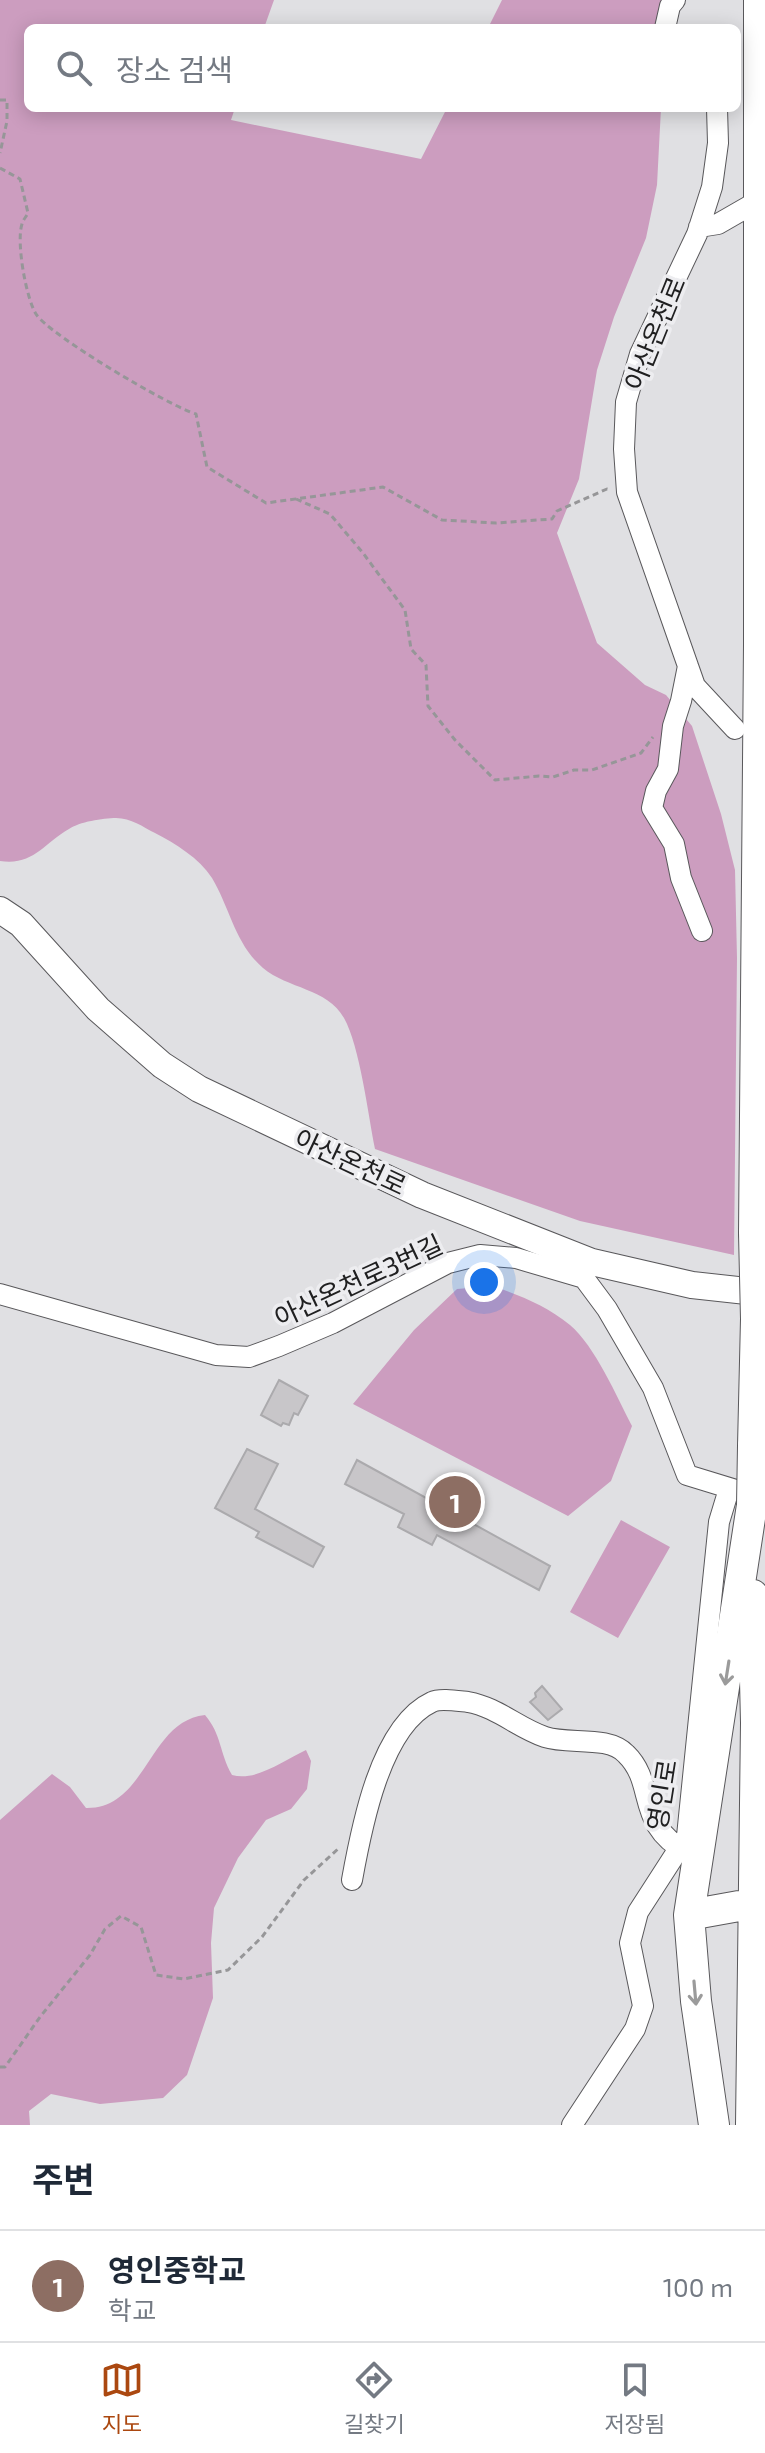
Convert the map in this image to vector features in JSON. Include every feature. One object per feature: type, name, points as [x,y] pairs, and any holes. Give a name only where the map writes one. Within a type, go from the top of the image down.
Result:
[{"type":"highway","points":[[751,2125],[756,1723],[749,1497],[760,1306],[754,1233],[759,645],[758,201],[748,71],[759,0]]},
{"type":"highway","points":[[714,2125],[696,2001],[688,1854],[749,1541]]},
{"type":"highway","points":[[689,1915],[739,1906]]},
{"type":"main road","name":"아산온천로","points":[[0,910],[21,924],[98,1009],[162,1065],[199,1089],[587,1269],[692,1285],[760,1306]]},
{"type":"street","points":[[666,24],[670,6],[675,0]]},
{"type":"street","name":"아산온천로","points":[[717,112],[718,143],[712,187],[699,227],[640,354],[626,402],[624,449],[627,492],[695,686],[735,729]]},
{"type":"street","points":[[699,227],[718,224],[758,201]]},
{"type":"street","points":[[688,666],[673,726],[668,769],[656,791],[652,808],[674,844],[681,878],[702,931]]},
{"type":"street","name":"아산온천로3번길","points":[[0,1294],[216,1355],[249,1357],[333,1323],[448,1263],[480,1255],[587,1269]]},
{"type":"street","points":[[587,1269],[653,1388],[687,1475],[749,1497]]},
{"type":"street","name":"영인로","points":[[572,2125],[635,2029],[643,2006],[630,1943],[638,1912],[688,1854],[687,1836],[719,1522],[749,1497]]},
{"type":"street","points":[[352,1880],[363,1816],[378,1775],[397,1736],[414,1714],[434,1701],[468,1702],[492,1709],[544,1736],[617,1746],[636,1765],[654,1825],[688,1854]]},
{"type":"path","points":[[0,100],[7,100],[7,121],[0,153]]},
{"type":"path","points":[[0,168],[20,179],[28,213],[21,225],[23,277],[36,315],[78,349],[180,410],[196,414],[207,467],[266,503],[383,487],[442,520],[496,523],[552,519],[557,511],[607,489],[627,492]]},
{"type":"path","points":[[296,499],[330,514],[391,589],[405,610],[411,649],[426,665],[428,706],[455,740],[495,780],[553,777],[574,770],[592,770],[641,753],[655,735]]},
{"type":"path","points":[[0,2067],[5,2067],[90,1955],[105,1929],[121,1916],[141,1927],[156,1975],[184,1979],[228,1970],[262,1937],[304,1880],[347,1841],[363,1816]]},
{"type":"shaded area","points":[[0,0],[274,0],[265,24],[24,24],[24,112],[234,112],[231,120],[421,159],[445,112],[661,112],[657,185],[646,238],[614,317],[597,370],[579,479],[557,533],[597,643],[645,685],[666,695],[692,726],[721,814],[735,870],[734,1255],[580,1221],[375,1149],[359,1063],[350,1031],[337,1008],[328,1000],[263,968],[246,948],[207,871],[179,847],[141,826],[116,818],[85,822],[69,829],[29,857],[11,862],[0,861]]},
{"type":"shaded area","points":[[502,0],[665,0],[665,24],[490,24]]},
{"type":"shaded area","points":[[493,1286],[543,1307],[579,1334],[605,1372],[632,1426],[611,1481],[568,1516],[353,1404],[414,1330],[457,1289]]},
{"type":"shaded area","points":[[621,1520],[670,1547],[618,1638],[570,1612]]},
{"type":"shaded area","points":[[205,1715],[215,1730],[232,1775],[260,1773],[306,1750],[311,1761],[307,1789],[291,1809],[266,1820],[238,1858],[214,1908],[211,1943],[213,1998],[187,2075],[163,2098],[100,2104],[51,2094],[29,2111],[30,2125],[0,2125],[0,1820],[52,1774],[70,1787],[86,1808],[106,1805],[122,1795],[135,1781],[171,1732],[186,1721]]},
{"type":"building","points":[[279,1380],[308,1396],[289,1425],[283,1423],[281,1426],[261,1415]]},
{"type":"building","points":[[247,1449],[278,1464],[255,1509],[324,1547],[313,1567],[256,1537],[259,1532],[215,1508]]},
{"type":"building","points":[[357,1460],[550,1566],[539,1590],[437,1535],[432,1545],[398,1527],[404,1514],[345,1484]]},
{"type":"building","points":[[542,1686],[562,1709],[548,1720],[530,1702]]},
{"type":"place","name":"영인중학교","points":[[455,1502]]}]
